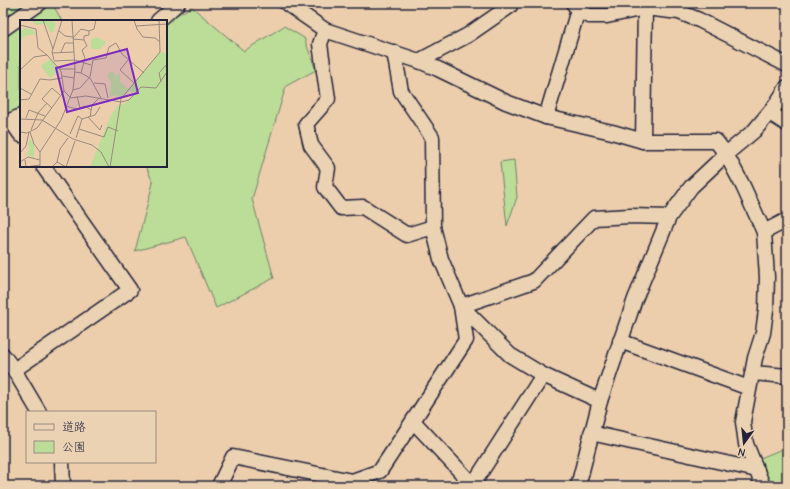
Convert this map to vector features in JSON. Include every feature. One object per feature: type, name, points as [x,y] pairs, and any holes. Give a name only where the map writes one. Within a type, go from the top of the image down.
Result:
[{"type":"street","points":[[3,29],[40,3]]},
{"type":"street","points":[[159,20],[178,3]]},
{"type":"street","points":[[286,3],[325,30],[351,40],[394,52],[419,61],[506,102],[546,117],[612,132],[643,141],[716,141],[726,154],[744,186],[764,232],[767,277],[766,310],[763,333],[755,358],[743,422],[746,444],[763,486]]},
{"type":"street","points":[[419,61],[468,36],[510,6],[512,3]]},
{"type":"street","points":[[546,117],[575,7],[589,16],[607,16],[646,8],[679,12],[700,20],[787,66]]},
{"type":"street","points":[[643,141],[646,8]]},
{"type":"street","points":[[325,30],[320,44],[328,99],[306,124],[311,145],[328,168],[325,187],[341,208],[363,207],[407,235],[433,227]]},
{"type":"street","points":[[218,486],[233,457],[352,481],[380,471],[466,340],[461,306],[441,258],[433,227],[432,137],[402,91],[394,52]]},
{"type":"street","points":[[578,486],[600,401],[620,341],[635,299],[669,217],[691,187],[726,154],[754,131],[770,113],[787,87]]},
{"type":"street","points":[[770,113],[787,124]]},
{"type":"street","points":[[12,121],[20,133]]},
{"type":"street","points":[[14,370],[130,290],[44,167]]},
{"type":"street","points":[[461,306],[534,281],[594,218],[630,216],[669,217]]},
{"type":"street","points":[[764,232],[787,220]]},
{"type":"street","points":[[461,306],[510,355],[543,375],[600,401]]},
{"type":"street","points":[[620,341],[750,388]]},
{"type":"street","points":[[3,355],[14,370],[38,411]]},
{"type":"street","points":[[753,373],[787,376]]},
{"type":"street","points":[[413,421],[473,485],[543,375]]},
{"type":"street","points":[[591,433],[757,470]]},
{"type":"street","points":[[62,463],[63,486]]},
{"type":"green space","points":[[3,3],[52,3],[61,20],[20,20],[20,107],[3,118]]},
{"type":"green space","points":[[192,7],[244,51],[284,26],[304,38],[316,70],[286,86],[252,199],[274,278],[216,308],[186,237],[135,251],[153,183],[146,167],[167,167],[167,20]]},
{"type":"green space","points":[[514,160],[517,197],[507,226],[500,162]]},
{"type":"green space","points":[[787,447],[787,486],[770,486],[758,459]]}]
